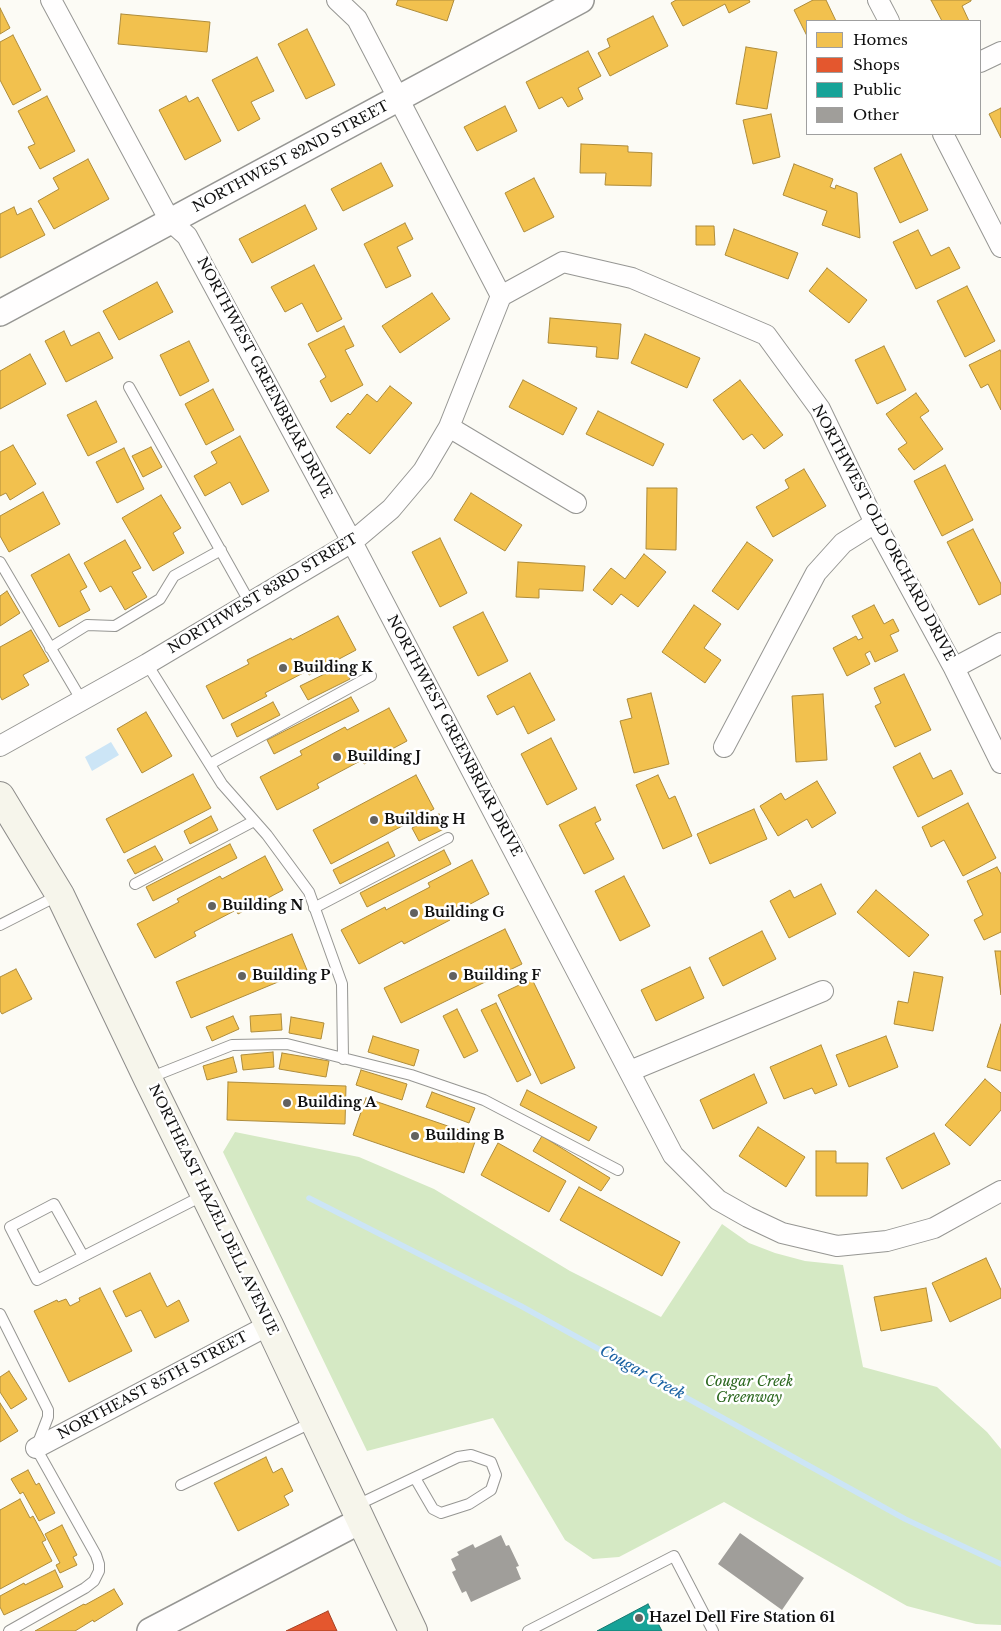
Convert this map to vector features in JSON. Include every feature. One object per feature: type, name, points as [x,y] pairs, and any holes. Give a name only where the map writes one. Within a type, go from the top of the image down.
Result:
[{"type":"main road","name":"NORTHEAST HAZEL DELL AVENUE","points":[[0,796],[60,895],[269,1325],[413,1631]]},
{"type":"street","name":"NORTHWEST GREENBRIAR DRIVE","points":[[51,0],[170,222],[187,236],[352,542],[673,1154],[718,1200],[748,1217],[782,1233],[837,1246],[887,1241],[934,1228],[1001,1192]]},
{"type":"street","points":[[337,0],[357,19],[501,296]]},
{"type":"street","name":"NORTHWEST 82ND STREET","points":[[0,313],[581,0]]},
{"type":"street","points":[[878,0],[888,20]]},
{"type":"street","points":[[981,62],[1001,52]]},
{"type":"street","points":[[945,135],[1001,247]]},
{"type":"street","name":"NORTHWEST OLD ORCHARD DRIVE","points":[[501,296],[563,262],[632,278],[766,335],[820,409],[875,523],[954,668],[1001,763]]},
{"type":"street","name":"NORTHWEST 83RD STREET","points":[[0,746],[147,664],[352,542],[391,509],[423,471],[449,426],[501,296]]},
{"type":"street","points":[[449,426],[576,503]]},
{"type":"street","points":[[724,747],[816,573],[843,543],[875,523]]},
{"type":"street","points":[[954,668],[1001,643]]},
{"type":"street","points":[[630,1071],[823,991]]},
{"type":"street","name":"NORTHEAST 85TH STREET","points":[[36,1448],[269,1325]]},
{"type":"street","points":[[150,1631],[357,1514]]},
{"type":"lane","points":[[129,387],[250,602]]},
{"type":"lane","points":[[50,648],[88,625],[115,626],[160,599],[174,576],[221,550]]},
{"type":"lane","points":[[0,562],[82,701]]},
{"type":"lane","points":[[147,664],[222,784],[254,821],[309,892],[342,984],[343,1059]]},
{"type":"lane","points":[[210,764],[371,676]]},
{"type":"lane","points":[[135,884],[254,821]]},
{"type":"lane","points":[[314,908],[448,838]]},
{"type":"lane","points":[[0,925],[60,895]]},
{"type":"lane","points":[[148,1078],[232,1045],[288,1044],[411,1075],[484,1100],[618,1170]]},
{"type":"lane","points":[[83,1256],[54,1204],[10,1227],[37,1280],[205,1194]]},
{"type":"lane","points":[[0,1314],[48,1410],[48,1418],[36,1448],[96,1555],[99,1564],[99,1571],[94,1580],[85,1588],[9,1631]]},
{"type":"lane","points":[[181,1485],[314,1421]]},
{"type":"lane","points":[[357,1514],[415,1478],[458,1457],[471,1455],[491,1462],[496,1475],[491,1490],[469,1504],[441,1513],[433,1509],[415,1478]]},
{"type":"lane","points":[[528,1631],[674,1556],[713,1631]]},
{"type":"green space","name":"Cougar Creek Greenway","points":[[235,1132],[359,1157],[434,1189],[570,1271],[661,1317],[722,1224],[749,1243],[775,1253],[805,1261],[843,1265],[863,1367],[937,1387],[987,1432],[1001,1449],[1001,1625],[976,1624],[907,1606],[724,1502],[619,1557],[593,1559],[565,1540],[493,1418],[367,1451],[223,1152]]},
{"type":"water","points":[[111,742],[119,755],[92,771],[85,757]]},
{"type":"building: Homes","points":[[398,0],[454,0],[447,21],[396,5]]},
{"type":"building: Homes","points":[[676,0],[749,0],[750,2],[729,13],[725,4],[683,26],[671,3]]},
{"type":"building: Homes","points":[[813,0],[826,0],[836,20],[806,20],[806,34],[794,10]]},
{"type":"building: Homes","points":[[931,0],[971,0],[962,6],[969,20],[941,20]]},
{"type":"building: Homes","points":[[0,8],[10,28],[0,34]]},
{"type":"building: Homes","points":[[121,14],[210,22],[207,52],[118,44]]},
{"type":"building: Homes","points":[[653,16],[668,46],[610,76],[598,53],[610,47],[607,39]]},
{"type":"building: Homes","points":[[307,29],[335,85],[306,99],[278,44]]},
{"type":"building: Homes","points":[[13,35],[41,90],[13,105],[0,80],[0,42]]},
{"type":"building: Homes","points":[[746,47],[777,52],[767,109],[736,104]]},
{"type":"building: Homes","points":[[588,51],[601,76],[578,88],[583,99],[568,107],[562,97],[539,109],[526,82]]},
{"type":"building: Homes","points":[[257,57],[274,91],[251,102],[260,119],[238,131],[212,80]]},
{"type":"building: Homes","points":[[47,96],[75,151],[40,169],[28,147],[35,144],[18,111]]},
{"type":"building: Homes","points":[[186,96],[189,102],[198,97],[221,141],[185,160],[159,110]]},
{"type":"building: Homes","points":[[505,106],[517,131],[477,151],[464,127]]},
{"type":"building: Homes","points":[[1001,108],[1001,138],[989,114]]},
{"type":"building: Homes","points":[[771,114],[780,157],[753,164],[743,120]]},
{"type":"building: Homes","points":[[581,144],[628,146],[628,152],[652,153],[651,186],[605,185],[606,173],[580,173]]},
{"type":"building: Homes","points":[[901,154],[928,210],[900,223],[874,168]]},
{"type":"building: Homes","points":[[88,159],[109,199],[54,229],[38,201],[59,189],[53,178]]},
{"type":"building: Homes","points":[[381,163],[393,186],[343,211],[331,189]]},
{"type":"building: Homes","points":[[794,164],[833,179],[830,187],[835,189],[836,185],[857,193],[860,238],[822,225],[827,211],[783,195]]},
{"type":"building: Homes","points":[[534,178],[554,217],[524,232],[505,193]]},
{"type":"building: Homes","points":[[305,205],[317,229],[252,263],[239,239]]},
{"type":"building: Homes","points":[[14,207],[17,215],[31,208],[45,235],[0,258],[0,214]]},
{"type":"building: Homes","points":[[405,223],[413,239],[397,247],[411,276],[386,288],[364,244]]},
{"type":"building: Homes","points":[[696,226],[714,226],[715,245],[696,245]]},
{"type":"building: Homes","points":[[734,229],[798,253],[788,279],[725,255]]},
{"type":"building: Homes","points":[[918,230],[931,256],[949,247],[960,268],[916,289],[893,242]]},
{"type":"building: Homes","points":[[314,265],[342,319],[317,332],[302,303],[285,312],[271,287]]},
{"type":"building: Homes","points":[[827,268],[867,300],[849,323],[809,291]]},
{"type":"building: Homes","points":[[157,282],[173,312],[119,340],[103,311]]},
{"type":"building: Homes","points":[[967,286],[995,341],[965,357],[937,301]]},
{"type":"building: Homes","points":[[432,293],[450,319],[400,353],[382,326]]},
{"type":"building: Homes","points":[[550,318],[621,324],[618,359],[596,357],[597,347],[548,343]]},
{"type":"building: Homes","points":[[344,326],[354,346],[345,350],[363,385],[331,402],[320,381],[326,377],[308,344]]},
{"type":"building: Homes","points":[[64,331],[71,346],[99,332],[113,358],[66,382],[45,341]]},
{"type":"building: Homes","points":[[645,334],[700,358],[687,388],[631,363]]},
{"type":"building: Homes","points":[[189,341],[209,381],[180,396],[160,355]]},
{"type":"building: Homes","points":[[884,346],[906,390],[877,404],[855,360]]},
{"type":"building: Homes","points":[[1000,350],[1001,410],[988,384],[981,388],[969,365]]},
{"type":"building: Homes","points":[[30,354],[46,384],[0,409],[0,371]]},
{"type":"building: Homes","points":[[523,380],[577,408],[563,435],[509,407]]},
{"type":"building: Homes","points":[[740,380],[783,435],[764,449],[752,434],[743,440],[713,400]]},
{"type":"building: Homes","points":[[390,386],[412,403],[370,454],[336,427],[348,413],[350,415],[367,394],[377,402]]},
{"type":"building: Homes","points":[[213,389],[234,430],[206,445],[185,404]]},
{"type":"building: Homes","points":[[916,393],[929,411],[920,417],[943,449],[914,470],[898,449],[907,443],[886,414]]},
{"type":"building: Homes","points":[[96,401],[117,442],[88,456],[67,415]]},
{"type":"building: Homes","points":[[598,411],[664,444],[653,466],[586,434]]},
{"type":"building: Homes","points":[[240,436],[269,491],[242,505],[230,482],[205,496],[194,476],[217,463],[211,452]]},
{"type":"building: Homes","points":[[13,445],[36,484],[10,500],[6,493],[0,496],[0,452]]},
{"type":"building: Homes","points":[[151,447],[162,467],[143,477],[132,456]]},
{"type":"building: Homes","points":[[124,448],[144,489],[117,503],[96,462]]},
{"type":"building: Homes","points":[[945,465],[973,520],[942,536],[914,481]]},
{"type":"building: Homes","points":[[804,469],[826,506],[773,537],[756,507],[789,488],[785,480]]},
{"type":"building: Homes","points":[[647,488],[677,488],[676,550],[646,549]]},
{"type":"building: Homes","points":[[43,492],[60,524],[9,552],[0,536],[0,516]]},
{"type":"building: Homes","points":[[471,493],[522,525],[505,551],[454,520]]},
{"type":"building: Homes","points":[[161,495],[181,528],[173,533],[184,553],[153,571],[122,518]]},
{"type":"building: Homes","points":[[973,529],[1001,584],[1001,594],[979,605],[947,542]]},
{"type":"building: Homes","points":[[440,538],[467,593],[440,607],[412,552]]},
{"type":"building: Homes","points":[[125,540],[141,568],[132,572],[147,597],[125,610],[111,586],[100,592],[84,563]]},
{"type":"building: Homes","points":[[747,542],[773,560],[738,610],[712,591]]},
{"type":"building: Homes","points":[[69,554],[87,587],[80,591],[90,610],[59,627],[31,575]]},
{"type":"building: Homes","points":[[644,554],[666,572],[638,607],[621,594],[612,605],[593,590],[611,568],[625,579]]},
{"type":"building: Homes","points":[[518,562],[585,566],[583,591],[539,589],[539,598],[516,597]]},
{"type":"building: Homes","points":[[7,591],[20,613],[0,626],[0,596]]},
{"type":"building: Homes","points":[[694,605],[721,624],[704,648],[721,660],[705,683],[662,652]]},
{"type":"building: Homes","points":[[874,605],[884,624],[893,619],[899,631],[890,635],[898,651],[875,662],[870,651],[865,654],[870,664],[847,676],[833,648],[856,636],[858,640],[863,638],[852,616]]},
{"type":"building: Homes","points":[[483,612],[508,661],[478,676],[453,627]]},
{"type":"building: Homes","name":"Building K","points":[[338,616],[356,650],[309,675],[307,671],[265,693],[267,696],[223,719],[206,686],[249,664],[247,660],[291,638],[292,640]]},
{"type":"building: Homes","points":[[31,630],[49,661],[23,675],[29,685],[2,700],[0,696],[0,647]]},
{"type":"building: Homes","points":[[343,665],[350,679],[308,700],[300,686]]},
{"type":"building: Homes","points":[[530,673],[555,720],[528,734],[514,706],[497,715],[487,696]]},
{"type":"building: Homes","points":[[904,674],[931,730],[895,747],[875,706],[881,703],[874,688]]},
{"type":"building: Homes","points":[[651,693],[669,764],[634,773],[620,721],[632,718],[627,699]]},
{"type":"building: Homes","points":[[823,694],[827,760],[796,762],[792,696]]},
{"type":"building: Homes","points":[[351,697],[359,711],[274,754],[267,740]]},
{"type":"building: Homes","points":[[273,702],[280,715],[237,737],[231,724]]},
{"type":"building: Homes","name":"Building J","points":[[389,708],[407,741],[364,764],[362,760],[317,784],[319,788],[277,810],[260,777],[302,755],[300,751],[345,727],[347,730]]},
{"type":"building: Homes","points":[[146,712],[172,756],[142,773],[117,729]]},
{"type":"building: Homes","points":[[551,738],[577,789],[547,805],[521,754]]},
{"type":"building: Homes","points":[[920,753],[933,779],[951,770],[963,794],[918,817],[893,767]]},
{"type":"building: Homes","points":[[193,774],[211,808],[124,853],[106,819]]},
{"type":"building: Homes","name":"Building H","points":[[416,775],[434,809],[331,864],[313,830]]},
{"type":"building: Homes","points":[[658,775],[669,799],[675,796],[692,836],[663,849],[636,785]]},
{"type":"building: Homes","points":[[817,781],[836,813],[812,828],[807,819],[778,836],[760,806],[781,793],[785,800]]},
{"type":"building: Homes","points":[[968,803],[996,858],[963,876],[944,840],[931,847],[922,827]]},
{"type":"building: Homes","points":[[595,807],[601,820],[595,823],[614,859],[584,874],[559,825]]},
{"type":"building: Homes","points":[[754,809],[767,839],[710,864],[697,834]]},
{"type":"building: Homes","points":[[439,814],[446,828],[419,841],[412,828]]},
{"type":"building: Homes","points":[[211,816],[218,830],[190,844],[184,831]]},
{"type":"building: Homes","points":[[388,842],[395,856],[340,884],[333,870]]},
{"type":"building: Homes","points":[[230,844],[237,858],[153,901],[146,887]]},
{"type":"building: Homes","points":[[155,846],[163,860],[135,874],[127,860]]},
{"type":"building: Homes","points":[[444,850],[451,864],[367,907],[360,893]]},
{"type":"building: Homes","name":"Building N","points":[[265,856],[283,890],[238,914],[236,910],[194,932],[196,936],[155,958],[137,924],[179,902],[177,899],[220,876],[222,879]]},
{"type":"building: Homes","name":"Building G","points":[[472,860],[489,894],[448,916],[450,920],[404,944],[402,941],[359,964],[341,930],[385,907],[386,910],[430,887],[428,883]]},
{"type":"building: Homes","points":[[997,867],[1001,874],[1001,932],[984,940],[974,920],[983,915],[967,881]]},
{"type":"building: Homes","points":[[624,876],[650,926],[620,941],[595,891]]},
{"type":"building: Homes","points":[[821,884],[836,914],[789,938],[770,901],[790,890],[794,898]]},
{"type":"building: Homes","points":[[876,890],[929,935],[909,957],[857,912]]},
{"type":"building: Homes","name":"Building F","points":[[505,929],[522,964],[401,1023],[384,988]]},
{"type":"building: Homes","points":[[762,931],[776,959],[723,986],[709,958]]},
{"type":"building: Homes","name":"Building P","points":[[292,934],[307,970],[191,1018],[176,982]]},
{"type":"building: Homes","points":[[995,951],[1001,951],[1001,995]]},
{"type":"building: Homes","points":[[690,967],[704,998],[656,1021],[641,990]]},
{"type":"building: Homes","points":[[16,969],[32,999],[2,1014],[0,1011],[0,977]]},
{"type":"building: Homes","points":[[914,972],[943,977],[933,1031],[894,1024],[898,1001],[908,1003]]},
{"type":"building: Homes","points":[[532,979],[575,1068],[541,1084],[498,995]]},
{"type":"building: Homes","points":[[496,1003],[531,1075],[517,1082],[481,1010]]},
{"type":"building: Homes","points":[[457,1009],[478,1051],[464,1058],[443,1016]]},
{"type":"building: Homes","points":[[281,1014],[282,1030],[251,1032],[250,1016]]},
{"type":"building: Homes","points":[[233,1016],[239,1029],[212,1041],[206,1027]]},
{"type":"building: Homes","points":[[291,1017],[324,1023],[321,1039],[289,1033]]},
{"type":"building: Homes","points":[[1001,1024],[1001,1071],[987,1067]]},
{"type":"building: Homes","points":[[373,1036],[419,1050],[414,1066],[368,1052]]},
{"type":"building: Homes","points":[[886,1036],[898,1067],[849,1087],[836,1055]]},
{"type":"building: Homes","points":[[821,1045],[837,1085],[815,1094],[812,1088],[784,1099],[770,1067]]},
{"type":"building: Homes","points":[[273,1052],[274,1067],[243,1070],[241,1055]]},
{"type":"building: Homes","points":[[282,1053],[329,1061],[326,1077],[279,1069]]},
{"type":"building: Homes","points":[[233,1057],[237,1072],[207,1080],[203,1066]]},
{"type":"building: Homes","points":[[361,1070],[407,1084],[402,1100],[356,1085]]},
{"type":"building: Homes","points":[[754,1074],[767,1103],[713,1129],[700,1100]]},
{"type":"building: Homes","points":[[985,1079],[1001,1093],[1001,1110],[970,1146],[945,1125]]},
{"type":"building: Homes","name":"Building A","points":[[228,1082],[346,1086],[345,1124],[227,1120]]},
{"type":"building: Homes","points":[[527,1090],[597,1127],[589,1141],[520,1105]]},
{"type":"building: Homes","points":[[432,1092],[475,1108],[469,1123],[426,1107]]},
{"type":"building: Homes","name":"Building B","points":[[366,1098],[477,1136],[464,1173],[353,1135]]},
{"type":"building: Homes","points":[[758,1127],[805,1157],[786,1187],[739,1156]]},
{"type":"building: Homes","points":[[934,1133],[950,1164],[902,1189],[886,1158]]},
{"type":"building: Homes","points":[[542,1136],[610,1178],[601,1191],[533,1151]]},
{"type":"building: Homes","points":[[498,1143],[566,1181],[549,1212],[481,1175]]},
{"type":"building: Homes","points":[[816,1151],[836,1151],[836,1163],[868,1163],[867,1196],[816,1196]]},
{"type":"building: Homes","points":[[579,1187],[680,1242],[662,1276],[560,1220]]},
{"type":"building: Homes","points":[[986,1258],[1001,1290],[1001,1298],[950,1322],[932,1283]]},
{"type":"building: Homes","points":[[150,1273],[167,1307],[179,1300],[189,1321],[155,1338],[141,1310],[126,1317],[113,1291]]},
{"type":"building: Homes","points":[[100,1288],[132,1351],[69,1382],[34,1311],[57,1300],[58,1302],[66,1299],[70,1306],[80,1301],[79,1298]]},
{"type":"building: Homes","points":[[926,1288],[932,1321],[881,1331],[874,1297]]},
{"type":"building: Homes","points":[[9,1371],[27,1399],[11,1409],[0,1392],[0,1377]]},
{"type":"building: Homes","points":[[0,1403],[18,1431],[0,1442]]},
{"type":"building: Homes","points":[[266,1457],[273,1473],[282,1468],[293,1491],[284,1496],[289,1505],[238,1531],[214,1483]]},
{"type":"building: Homes","points":[[28,1470],[36,1485],[39,1483],[55,1513],[39,1521],[23,1492],[20,1494],[11,1479]]},
{"type":"building: Homes","points":[[20,1499],[30,1518],[33,1516],[46,1540],[42,1542],[52,1561],[0,1589],[0,1510]]},
{"type":"building: Homes","points":[[62,1525],[77,1555],[73,1557],[77,1565],[60,1573],[56,1565],[60,1563],[45,1534]]},
{"type":"building: Homes","points":[[55,1570],[63,1587],[4,1615],[0,1607],[0,1596]]},
{"type":"building: Homes","points":[[114,1589],[123,1604],[94,1622],[93,1620],[75,1631],[35,1631],[84,1604]]},
{"type":"building: Shops","points":[[328,1611],[337,1631],[286,1631]]},
{"type":"building: Public","name":"Hazel Dell Fire Station 61","points":[[648,1604],[662,1631],[597,1631]]},
{"type":"building: Other","points":[[740,1533],[804,1578],[782,1610],[718,1564]]},
{"type":"building: Other","points":[[501,1535],[506,1546],[509,1545],[519,1566],[516,1567],[521,1579],[471,1602],[466,1591],[462,1593],[452,1572],[456,1570],[451,1559],[459,1555],[457,1552],[473,1544],[475,1548]]},
{"type":"waterway","name":"Cougar Creek","points":[[309,1198],[521,1306],[905,1519],[1001,1564]]},
{"type":"place","name":"Building K","points":[[283,668]]},
{"type":"place","name":"Building J","points":[[337,757]]},
{"type":"place","name":"Building H","points":[[374,820]]},
{"type":"place","name":"Building N","points":[[212,906]]},
{"type":"place","name":"Building G","points":[[414,913]]},
{"type":"place","name":"Building P","points":[[242,976]]},
{"type":"place","name":"Building F","points":[[453,976]]},
{"type":"place","name":"Building A","points":[[287,1103]]},
{"type":"place","name":"Building B","points":[[415,1136]]},
{"type":"place","name":"Hazel Dell Fire Station 61","points":[[639,1618]]}]
